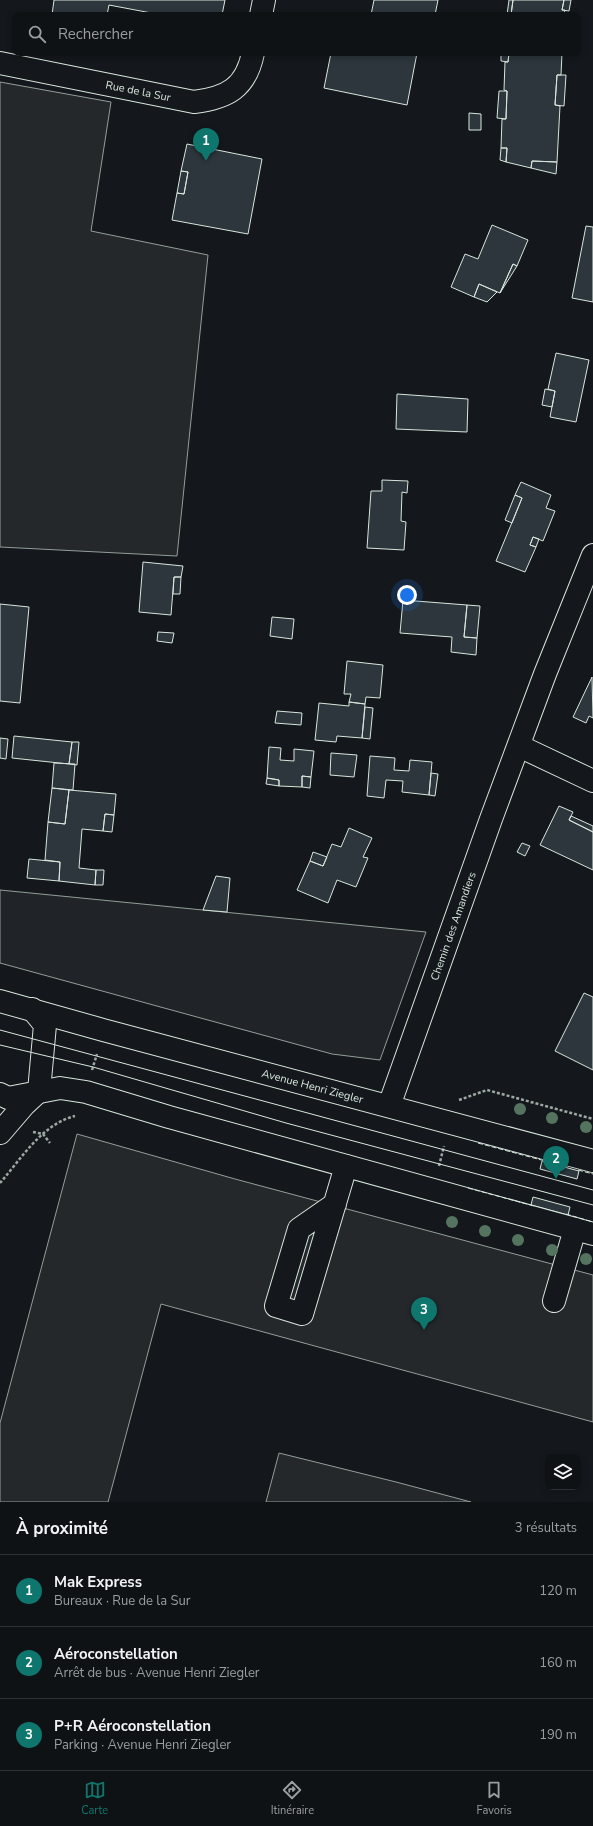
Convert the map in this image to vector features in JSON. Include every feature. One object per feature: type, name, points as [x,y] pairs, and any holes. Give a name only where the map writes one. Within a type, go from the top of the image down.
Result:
[{"type":"street","points":[[261,12],[264,0]]},
{"type":"street","name":"Rue de la Sur","points":[[0,63],[194,102],[214,100],[231,91],[246,76],[252,56]]},
{"type":"street","name":"Chemin des Amandiers","points":[[389,1106],[491,819],[545,674],[593,555]]},
{"type":"street","points":[[519,746],[593,780]]},
{"type":"street","name":"Avenue Henri Ziegler","points":[[0,1001],[593,1161]]},
{"type":"street","points":[[0,1133],[24,1105],[39,1091],[45,1025],[32,1009]]},
{"type":"street","points":[[0,1094],[8,1098],[60,1088],[86,1092],[169,1117],[432,1191],[584,1232],[554,1300]]},
{"type":"street","points":[[335,1204],[299,1229],[276,1306],[302,1314],[335,1204],[346,1166]]},
{"type":"path","points":[[86,1092],[104,1030]]},
{"type":"path","points":[[455,1101],[487,1090],[593,1119]]},
{"type":"path","points":[[0,1183],[43,1134],[58,1123],[68,1118],[80,1115]]},
{"type":"path","points":[[432,1191],[450,1122]]},
{"type":"shaded area","points":[[0,82],[111,102],[91,231],[208,255],[177,556],[0,547]]},
{"type":"shaded area","points":[[0,890],[426,932],[380,1060],[332,1054],[0,963]]},
{"type":"shaded area","points":[[77,1134],[235,1179],[593,1275],[593,1422],[161,1304],[108,1502],[0,1502],[0,1423]]},
{"type":"shaded area","points":[[279,1453],[396,1482],[471,1502],[266,1502]]},
{"type":"building","points":[[54,0],[225,0],[223,12],[146,12],[109,5],[108,12],[52,12]]},
{"type":"building","points":[[374,0],[438,0],[436,12],[372,12]]},
{"type":"building","points":[[509,0],[513,0],[511,12],[507,12]]},
{"type":"building","points":[[513,0],[564,0],[562,10],[565,10],[565,12],[511,12]]},
{"type":"building","points":[[564,0],[571,0],[569,11],[562,10]]},
{"type":"building","points":[[330,56],[416,56],[407,105],[324,88]]},
{"type":"building","points":[[501,56],[509,56],[508,62],[501,61]]},
{"type":"building","points":[[509,56],[562,56],[561,75],[557,75],[555,105],[560,106],[557,162],[532,161],[531,168],[506,162],[507,148],[501,148],[502,119],[506,119],[507,91],[504,90],[505,62],[508,62]]},
{"type":"building","points":[[557,75],[566,75],[564,106],[555,105]]},
{"type":"building","points":[[499,91],[507,91],[506,119],[497,118]]},
{"type":"building","points":[[469,113],[481,114],[481,130],[469,130]]},
{"type":"building","points":[[187,144],[262,159],[248,234],[172,220],[177,193],[184,194],[188,172],[181,171]]},
{"type":"building","points":[[501,148],[507,148],[506,162],[500,160]]},
{"type":"building","points":[[532,161],[557,162],[556,174],[531,168]]},
{"type":"building","points":[[181,171],[188,172],[184,194],[177,193]]},
{"type":"building","points":[[492,225],[528,240],[517,266],[513,264],[500,293],[479,284],[474,297],[451,287],[465,254],[478,259]]},
{"type":"building","points":[[586,226],[593,227],[593,302],[572,298]]},
{"type":"building","points":[[513,264],[517,266],[500,293]]},
{"type":"building","points":[[479,284],[497,292],[487,302],[474,297]]},
{"type":"building","points":[[556,353],[589,360],[576,422],[550,417],[555,391],[548,389]]},
{"type":"building","points":[[545,389],[555,391],[552,407],[542,405]]},
{"type":"building","points":[[397,394],[468,399],[467,432],[396,429]]},
{"type":"building","points":[[382,480],[408,481],[407,493],[402,492],[401,521],[406,522],[404,550],[367,548],[371,491],[382,491]]},
{"type":"building","points":[[521,482],[551,495],[546,508],[555,511],[543,541],[533,537],[530,545],[536,547],[525,572],[496,561],[522,498],[515,495]]},
{"type":"building","points":[[515,495],[522,498],[512,523],[505,520]]},
{"type":"building","points":[[533,537],[539,539],[536,547],[530,545]]},
{"type":"building","points":[[143,562],[183,566],[181,577],[174,577],[171,615],[139,612]]},
{"type":"building","points":[[174,577],[181,577],[180,594],[173,594]]},
{"type":"building","points":[[403,600],[467,605],[464,637],[477,638],[476,655],[451,652],[452,637],[400,633]]},
{"type":"building","points":[[0,604],[29,607],[20,703],[0,701]]},
{"type":"building","points":[[467,605],[480,606],[477,638],[464,637]]},
{"type":"building","points":[[272,617],[294,619],[292,639],[270,636]]},
{"type":"building","points":[[158,632],[174,633],[172,643],[157,641]]},
{"type":"building","points":[[347,661],[383,665],[380,698],[366,697],[365,704],[349,702],[351,694],[344,694]]},
{"type":"building","points":[[592,677],[593,718],[589,716],[586,723],[573,717]]},
{"type":"building","points":[[349,702],[365,704],[362,738],[337,736],[336,742],[315,740],[319,703],[349,706]]},
{"type":"building","points":[[365,707],[373,708],[370,739],[362,738]]},
{"type":"building","points":[[277,711],[302,713],[301,725],[275,723]]},
{"type":"building","points":[[14,736],[72,742],[69,764],[12,758]]},
{"type":"building","points":[[0,738],[8,739],[6,759],[0,758]]},
{"type":"building","points":[[72,742],[79,742],[77,765],[69,764]]},
{"type":"building","points":[[269,747],[281,748],[280,760],[294,761],[294,749],[314,751],[311,777],[302,776],[302,787],[279,786],[279,780],[267,778]]},
{"type":"building","points":[[331,753],[357,755],[354,777],[330,775]]},
{"type":"building","points":[[370,756],[395,758],[394,770],[409,771],[410,760],[432,762],[429,795],[402,792],[403,781],[386,780],[384,798],[367,796]]},
{"type":"building","points":[[54,763],[75,764],[73,790],[52,788]]},
{"type":"building","points":[[431,773],[438,774],[435,796],[429,795]]},
{"type":"building","points":[[302,776],[311,777],[310,788],[302,787]]},
{"type":"building","points":[[267,778],[279,780],[279,786],[266,784]]},
{"type":"building","points":[[52,788],[69,790],[65,824],[48,822]]},
{"type":"building","points":[[69,790],[116,794],[114,815],[105,814],[103,831],[82,829],[79,868],[96,870],[95,885],[59,881],[60,862],[45,860],[48,822],[65,824]]},
{"type":"building","points":[[559,806],[573,812],[569,820],[593,832],[593,870],[540,845]]},
{"type":"building","points":[[105,814],[114,815],[112,832],[103,831]]},
{"type":"building","points":[[571,816],[593,826],[593,832],[569,820]]},
{"type":"building","points":[[349,828],[372,838],[363,857],[368,858],[356,887],[337,880],[328,903],[297,890],[310,861],[323,866],[332,844],[341,847]]},
{"type":"building","points":[[522,843],[530,846],[525,856],[517,852]]},
{"type":"building","points":[[313,852],[327,857],[323,866],[310,861]]},
{"type":"building","points":[[29,859],[60,862],[59,881],[27,878]]},
{"type":"building","points":[[96,870],[104,870],[103,885],[95,885]]},
{"type":"building","points":[[216,876],[230,878],[227,912],[203,910]]},
{"type":"building","points":[[584,993],[593,997],[593,1070],[555,1051]]},
{"type":"building","points":[[542,1161],[579,1171],[577,1179],[540,1169]]},
{"type":"building","points":[[533,1197],[570,1207],[568,1215],[531,1205]]},
{"type":"tram line","points":[[0,1030],[593,1190]]},
{"type":"tram line","points":[[0,1045],[93,1067],[286,1123],[593,1205]]},
{"type":"fence","points":[[478,1143],[545,1161]]},
{"type":"fence","points":[[578,1170],[593,1174]]},
{"type":"fence","points":[[468,1188],[534,1206]]},
{"type":"fence","points":[[566,1214],[593,1222]]},
{"type":"place","name":"Mak Express","points":[[206,161]]},
{"type":"place","name":"Aéroconstellation","points":[[556,1179]]},
{"type":"place","name":"P+R Aéroconstellation","points":[[424,1330]]}]
